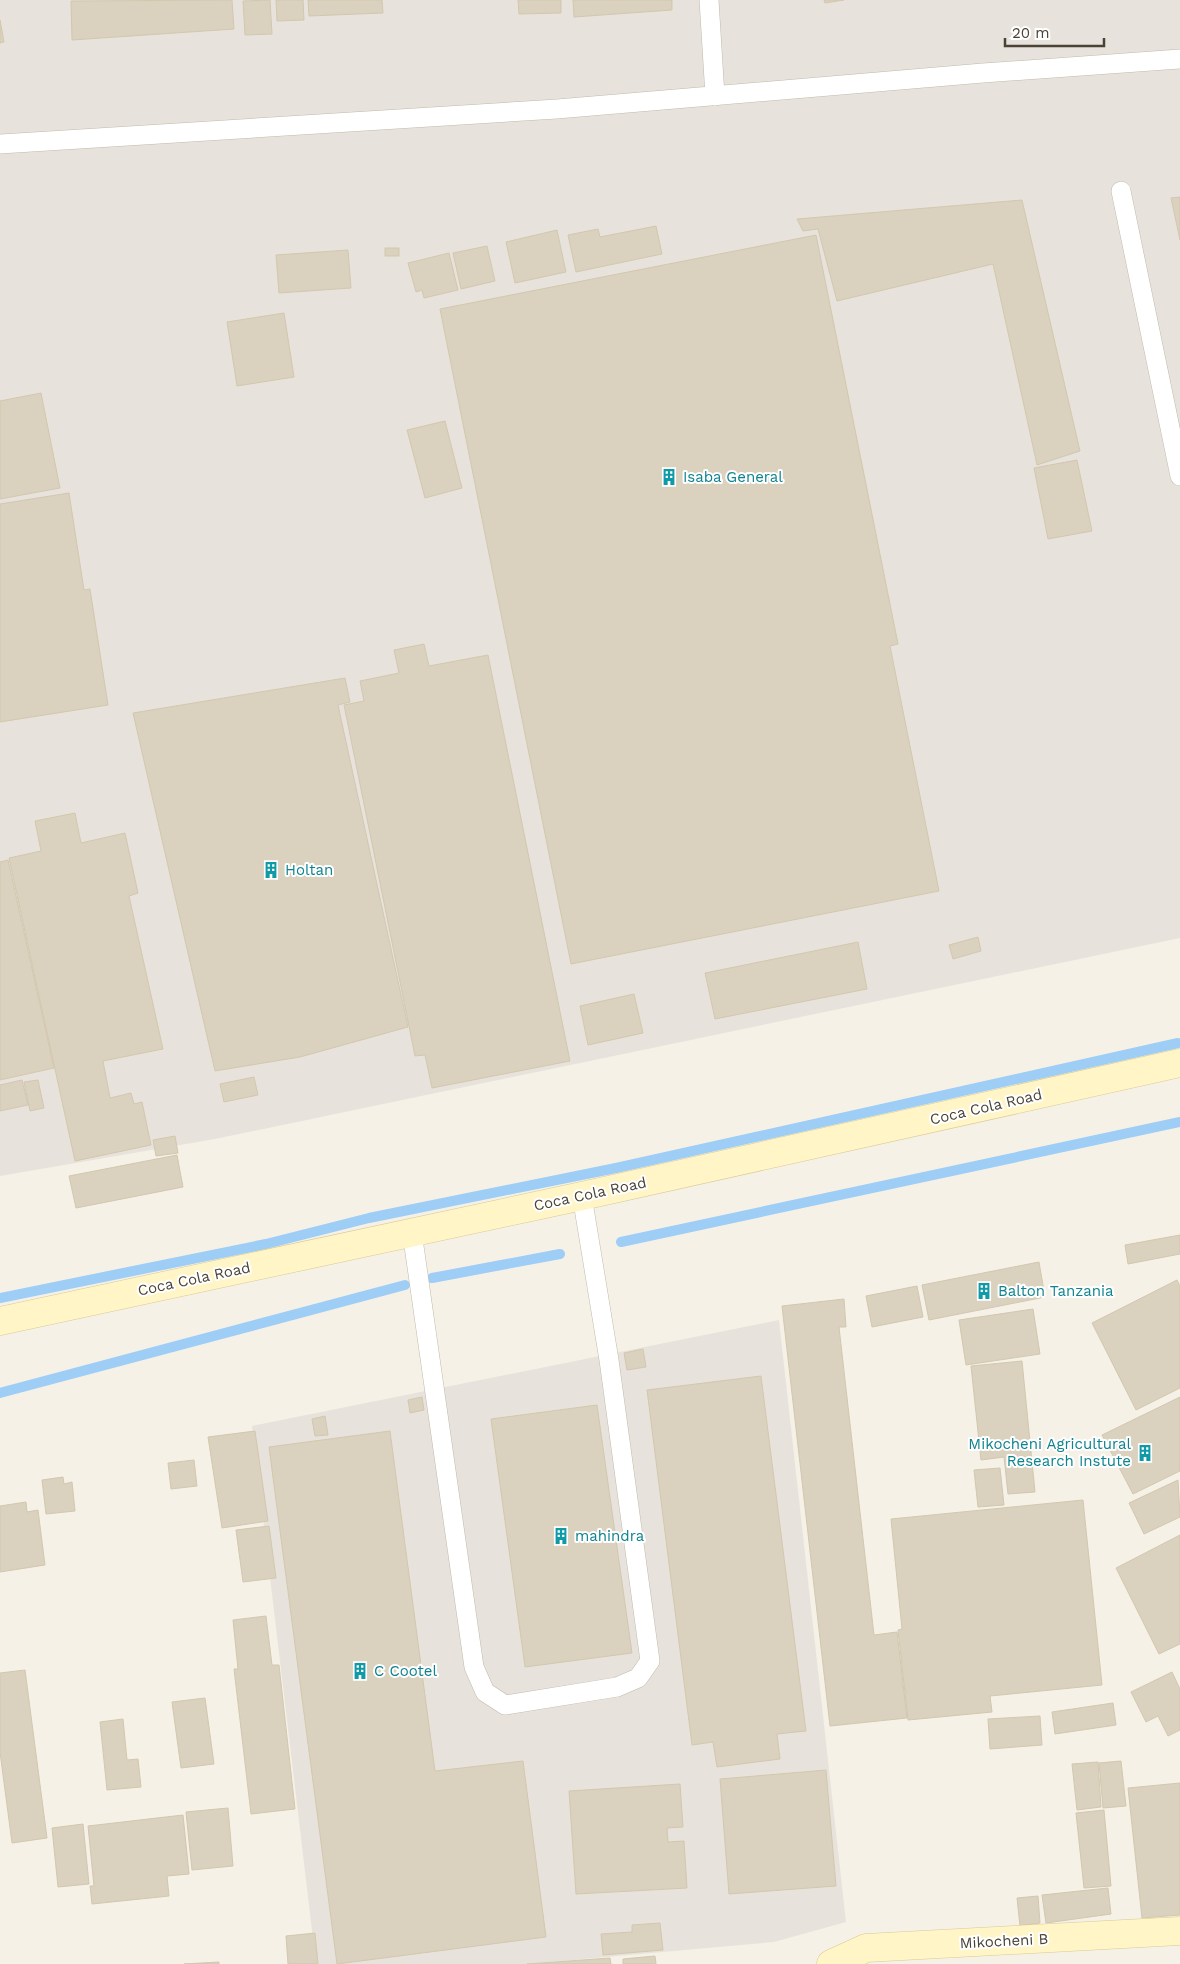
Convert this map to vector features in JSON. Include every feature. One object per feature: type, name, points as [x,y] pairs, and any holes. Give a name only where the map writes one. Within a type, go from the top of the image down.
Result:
[{"type":"main road","name":"Coca Cola Road","points":[[0,1321],[582,1196],[1180,1063]]},
{"type":"main road","name":"Mikocheni B","points":[[831,1964],[866,1948],[1180,1931]]},
{"type":"lane","points":[[709,0],[714,96]]},
{"type":"lane","points":[[0,144],[557,109],[1180,59]]},
{"type":"lane","points":[[1121,191],[1180,476]]},
{"type":"lane","points":[[412,1232],[474,1666],[485,1692],[505,1705],[617,1687],[638,1678],[650,1661],[609,1360],[582,1196]]},
{"type":"shaded area","points":[[0,0],[1180,0],[1180,938],[215,1139],[0,1176]]},
{"type":"shaded area","points":[[779,1320],[846,1922],[774,1942],[528,1964],[316,1964],[252,1426]]},
{"type":"building","points":[[232,0],[234,29],[72,40],[71,1]]},
{"type":"building","points":[[270,0],[272,34],[245,35],[243,1]]},
{"type":"building","points":[[276,0],[303,0],[304,20],[277,21]]},
{"type":"building","points":[[308,0],[382,0],[383,13],[309,16]]},
{"type":"building","points":[[518,0],[561,0],[561,13],[519,14]]},
{"type":"building","points":[[573,0],[672,0],[672,10],[574,17]]},
{"type":"building","points":[[824,0],[844,0],[825,3]]},
{"type":"building","points":[[0,20],[4,42],[0,43]]},
{"type":"building","points":[[1180,197],[1180,240],[1171,198]]},
{"type":"building","points":[[1022,200],[1080,451],[1037,465],[993,264],[837,301],[818,229],[803,231],[797,219]]},
{"type":"building","points":[[656,226],[662,254],[576,272],[568,235],[598,229],[600,237]]},
{"type":"building","points":[[557,230],[566,272],[515,283],[506,242]]},
{"type":"building","name":"Isaba General","points":[[816,235],[898,644],[890,646],[939,891],[571,964],[440,309]]},
{"type":"building","points":[[487,246],[495,281],[461,289],[453,253]]},
{"type":"building","points":[[385,248],[399,248],[399,256],[385,256]]},
{"type":"building","points":[[348,250],[351,288],[279,293],[276,255]]},
{"type":"building","points":[[449,253],[458,290],[424,298],[422,290],[416,292],[408,263]]},
{"type":"building","points":[[284,313],[294,377],[237,386],[227,322]]},
{"type":"building","points":[[41,393],[60,488],[0,499],[0,401]]},
{"type":"building","points":[[445,421],[462,488],[425,498],[407,430]]},
{"type":"building","points":[[1077,460],[1092,531],[1048,539],[1034,468]]},
{"type":"building","points":[[69,493],[84,590],[90,589],[108,705],[0,722],[0,504]]},
{"type":"building","points":[[424,644],[429,666],[488,655],[570,1061],[432,1088],[425,1055],[415,1056],[344,705],[364,701],[360,681],[399,673],[394,650]]},
{"type":"building","name":"Holtan","points":[[345,678],[350,702],[338,705],[408,1027],[300,1057],[215,1071],[133,713]]},
{"type":"building","points":[[75,813],[81,843],[125,833],[138,893],[129,896],[163,1049],[103,1061],[110,1098],[131,1093],[134,1104],[142,1102],[151,1145],[75,1161],[9,858],[41,851],[35,821]]},
{"type":"building","points":[[8,860],[54,1068],[0,1080],[0,862]]},
{"type":"building","points":[[978,937],[981,951],[953,959],[949,945]]},
{"type":"building","points":[[858,942],[867,989],[715,1019],[705,973]]},
{"type":"building","points":[[634,994],[643,1033],[588,1045],[580,1006]]},
{"type":"building","points":[[254,1077],[258,1095],[224,1102],[220,1084]]},
{"type":"building","points":[[22,1080],[28,1105],[0,1111],[0,1085]]},
{"type":"building","points":[[38,1080],[44,1108],[30,1111],[24,1082]]},
{"type":"building","points":[[175,1136],[178,1153],[156,1156],[153,1140]]},
{"type":"building","points":[[177,1155],[183,1187],[76,1208],[69,1176]]},
{"type":"building","points":[[1180,1235],[1180,1254],[1128,1264],[1125,1245]]},
{"type":"building","name":"Balton Tanzania","points":[[1039,1262],[1045,1297],[929,1320],[922,1285]]},
{"type":"building","points":[[1177,1280],[1180,1286],[1180,1388],[1136,1410],[1092,1323]]},
{"type":"building","points":[[917,1286],[923,1317],[872,1327],[866,1296]]},
{"type":"building","points":[[844,1299],[846,1327],[839,1327],[874,1635],[897,1632],[907,1718],[830,1726],[782,1306]]},
{"type":"building","name":"Balton Tanzania","points":[[1033,1309],[1040,1354],[966,1365],[959,1320]]},
{"type":"building","points":[[643,1349],[646,1367],[627,1370],[624,1353]]},
{"type":"building","points":[[1022,1361],[1035,1492],[1008,1494],[1004,1457],[981,1460],[971,1366]]},
{"type":"building","points":[[761,1376],[806,1731],[777,1734],[780,1759],[717,1767],[713,1742],[692,1745],[647,1390]]},
{"type":"building","points":[[422,1397],[424,1410],[410,1413],[408,1400]]},
{"type":"building","name":"Mikocheni Agricultural Research Instute","points":[[1180,1397],[1180,1471],[1133,1494],[1102,1435]]},
{"type":"building","name":"mahindra","points":[[597,1405],[632,1653],[525,1667],[491,1419]]},
{"type":"building","points":[[325,1416],[328,1435],[315,1436],[312,1419]]},
{"type":"building","points":[[255,1431],[268,1521],[222,1528],[208,1437]]},
{"type":"building","name":"C Cootel","points":[[390,1431],[435,1771],[523,1761],[546,1937],[337,1964],[269,1447]]},
{"type":"building","points":[[194,1460],[197,1486],[171,1489],[168,1463]]},
{"type":"building","points":[[1000,1468],[1004,1505],[978,1507],[974,1470]]},
{"type":"building","points":[[63,1477],[64,1484],[72,1482],[75,1511],[46,1514],[42,1480]]},
{"type":"building","points":[[1178,1480],[1180,1517],[1144,1534],[1129,1503]]},
{"type":"building","points":[[1083,1500],[1102,1685],[990,1696],[992,1712],[908,1720],[898,1630],[902,1629],[891,1519]]},
{"type":"building","points":[[26,1502],[27,1512],[38,1510],[45,1565],[0,1572],[0,1506]]},
{"type":"building","points":[[269,1526],[276,1578],[243,1582],[236,1530]]},
{"type":"building","points":[[1180,1535],[1180,1644],[1159,1654],[1116,1568]]},
{"type":"building","points":[[266,1616],[272,1665],[279,1665],[295,1809],[251,1814],[234,1669],[238,1669],[233,1620]]},
{"type":"building","points":[[25,1670],[47,1838],[12,1843],[0,1752],[0,1673]]},
{"type":"building","points":[[1172,1672],[1180,1689],[1180,1730],[1168,1736],[1158,1716],[1146,1722],[1131,1692]]},
{"type":"building","points":[[205,1698],[214,1764],[181,1768],[172,1702]]},
{"type":"building","points":[[1113,1703],[1116,1725],[1055,1734],[1052,1712]]},
{"type":"building","points":[[1040,1716],[1042,1745],[990,1749],[988,1719]]},
{"type":"building","points":[[123,1719],[127,1760],[138,1759],[141,1787],[107,1790],[100,1722]]},
{"type":"building","points":[[1121,1761],[1126,1806],[1103,1808],[1099,1763]]},
{"type":"building","points":[[1098,1762],[1101,1807],[1077,1810],[1072,1764]]},
{"type":"building","points":[[826,1770],[836,1886],[729,1894],[720,1779]]},
{"type":"building","points":[[1180,1783],[1180,1915],[1142,1918],[1128,1788]]},
{"type":"building","points":[[680,1784],[683,1827],[667,1828],[668,1842],[684,1841],[687,1888],[576,1894],[569,1791]]},
{"type":"building","points":[[228,1808],[233,1866],[192,1870],[186,1812]]},
{"type":"building","points":[[1104,1810],[1111,1886],[1084,1888],[1076,1813]]},
{"type":"building","points":[[183,1815],[189,1874],[167,1876],[169,1896],[92,1904],[90,1886],[94,1886],[88,1826]]},
{"type":"building","points":[[83,1824],[89,1884],[58,1887],[52,1828]]},
{"type":"building","points":[[1108,1888],[1111,1914],[1046,1923],[1042,1895]]},
{"type":"building","points":[[1038,1896],[1040,1923],[1020,1926],[1017,1898]]},
{"type":"building","points":[[660,1923],[663,1950],[603,1955],[601,1934],[632,1932],[632,1925]]},
{"type":"building","points":[[315,1933],[318,1964],[288,1964],[286,1936]]},
{"type":"building","points":[[655,1956],[656,1964],[623,1964],[623,1959]]},
{"type":"building","points":[[610,1958],[611,1964],[527,1964]]},
{"type":"building","points":[[219,1962],[219,1964],[184,1964]]},
{"type":"waterway","points":[[0,1298],[266,1244],[369,1218],[616,1168],[1178,1043]]},
{"type":"waterway","points":[[621,1242],[1180,1122]]},
{"type":"waterway","points":[[432,1278],[560,1254]]},
{"type":"waterway","points":[[0,1393],[405,1285]]},
{"type":"place","name":"Isaba General","points":[[669,477]]},
{"type":"place","name":"Holtan","points":[[271,870]]},
{"type":"place","name":"Balton Tanzania","points":[[984,1291]]},
{"type":"place","name":"Mikocheni Agricultural Research Instute","points":[[1145,1453]]},
{"type":"place","name":"mahindra","points":[[561,1536]]},
{"type":"place","name":"C Cootel","points":[[360,1671]]}]
